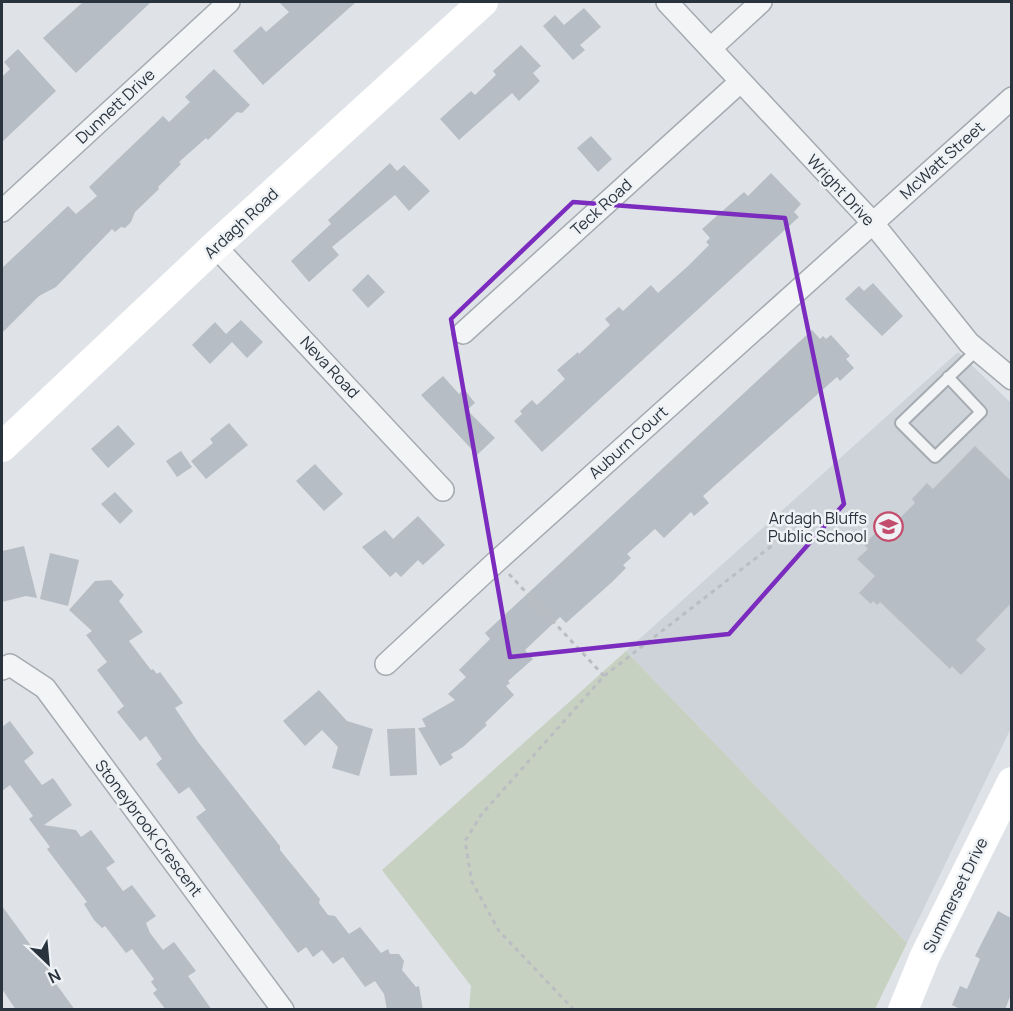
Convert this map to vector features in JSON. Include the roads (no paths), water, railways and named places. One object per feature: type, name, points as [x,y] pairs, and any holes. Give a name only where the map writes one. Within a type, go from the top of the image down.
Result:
[{"type":"street","name":"Dunnett Drive","points":[[2,208],[229,2]]},
{"type":"street","name":"Ardagh Road","points":[[2,447],[215,246],[483,2]]},
{"type":"street","name":"Wright Drive","points":[[668,2],[872,222],[977,350],[1011,379]]},
{"type":"street","points":[[711,48],[761,2]]},
{"type":"street","name":"Teck Road","points":[[463,333],[740,82]]},
{"type":"street","name":"McWatt Street","points":[[872,222],[1011,98]]},
{"type":"street","name":"Auburn Court","points":[[387,664],[497,561],[872,222]]},
{"type":"street","name":"Neva Road","points":[[215,246],[443,490]]},
{"type":"street","name":"Stoneybrook Crescent","points":[[2,669],[10,665],[45,688],[283,1010]]},
{"type":"street","name":"Summerset Drive","points":[[903,1010],[925,956],[1011,782]]},
{"type":"lane","points":[[948,377],[981,412],[935,457],[901,423],[948,377],[977,350]]},
{"type":"place","name":"Ardagh Bluffs Public School","points":[[888,527]]}]
